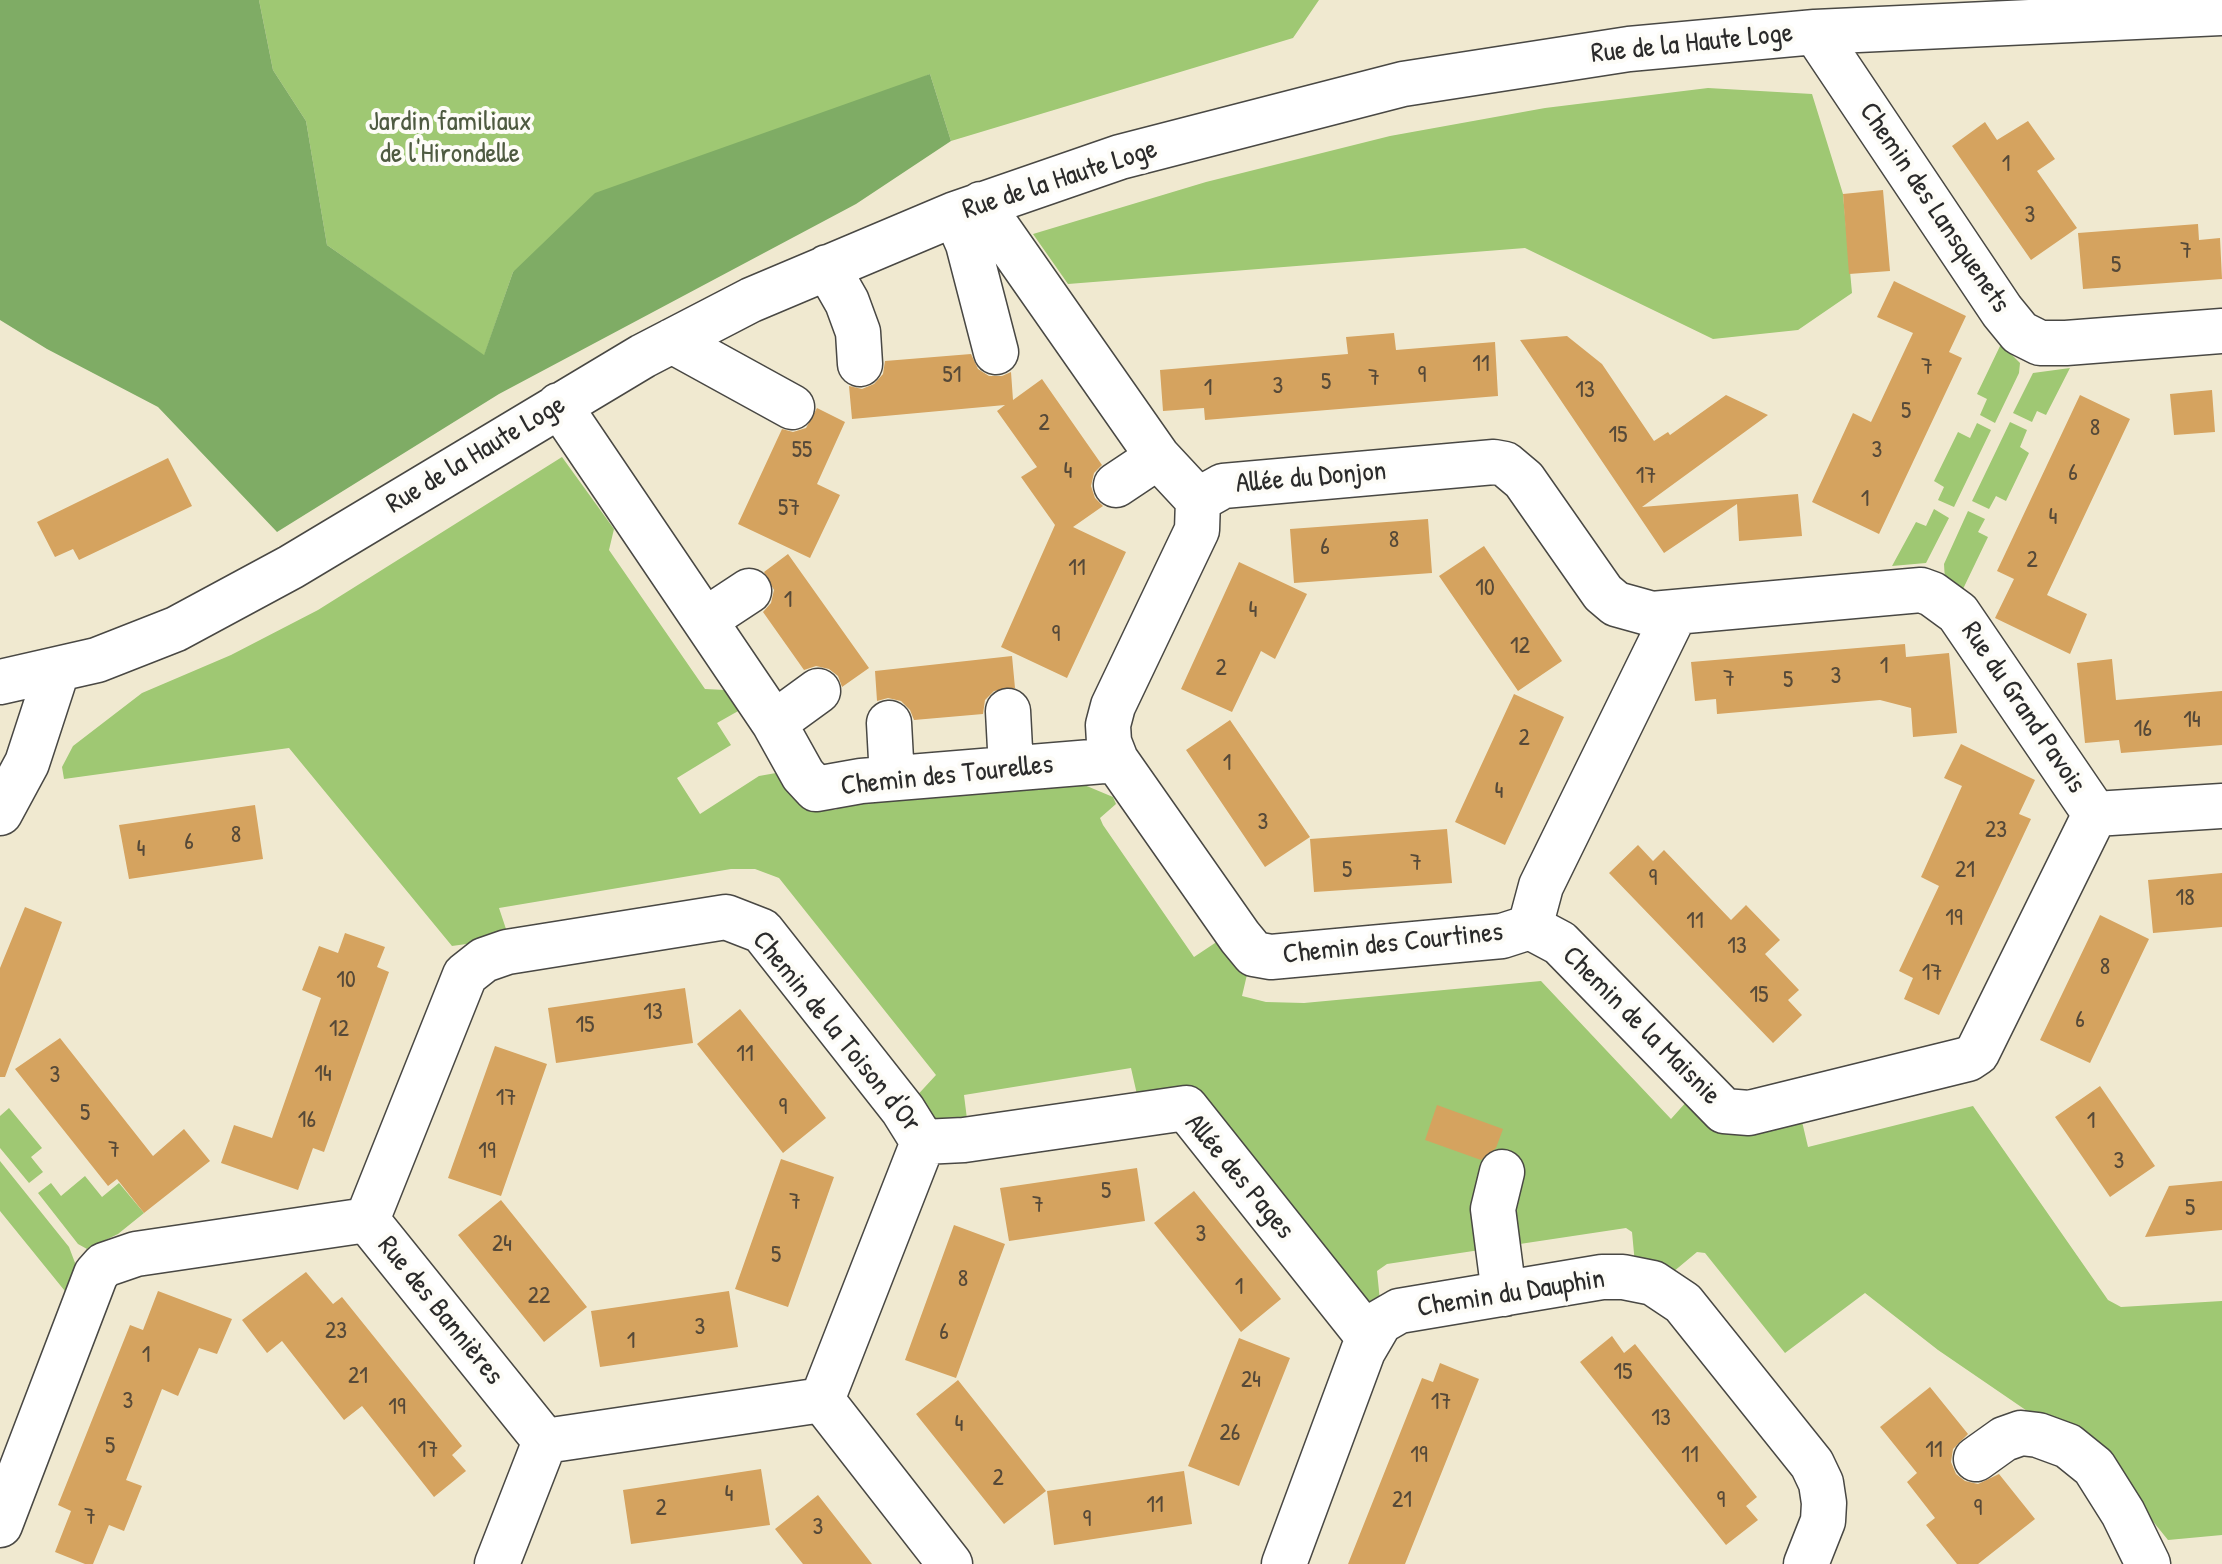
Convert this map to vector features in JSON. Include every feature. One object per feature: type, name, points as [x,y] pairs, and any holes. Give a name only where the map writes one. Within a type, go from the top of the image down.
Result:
[{"type":"street","name":"Rue de la Haute Loge","points":[[0,682],[57,671],[126,650],[213,610],[559,405],[751,300],[968,209],[1120,157],[1403,84],[1629,49],[1815,32],[2222,13]]},
{"type":"street","name":"Chemin des Lansquenets","points":[[1815,32],[2002,311],[2020,333],[2040,343],[2066,343],[2222,331]]},
{"type":"street","points":[[968,209],[968,244],[996,352]]},
{"type":"street","name":"Allée du Donjon","points":[[968,209],[1158,457],[1198,500],[1223,486],[1494,462],[1515,470],[1524,480],[1603,593],[1633,611],[1675,613]]},
{"type":"street","points":[[827,267],[847,302],[858,332],[860,364]]},
{"type":"street","points":[[672,341],[792,407]]},
{"type":"street","name":"Chemin des Tourelles","points":[[559,405],[774,723],[803,775],[816,789],[892,778],[1116,760]]},
{"type":"street","points":[[1116,485],[1158,457]]},
{"type":"street","points":[[1116,760],[1108,725],[1113,706],[1197,530],[1198,500]]},
{"type":"street","name":"Rue du Grand Pavois","points":[[1675,613],[1921,590],[1945,601],[1958,613],[2095,814],[2222,806]]},
{"type":"street","points":[[705,620],[749,591]]},
{"type":"street","points":[[1530,927],[1541,886],[1675,613]]},
{"type":"street","points":[[0,813],[27,763],[57,671]]},
{"type":"street","points":[[774,723],[818,691]]},
{"type":"street","points":[[1008,711],[1011,768]]},
{"type":"street","points":[[889,723],[892,778]]},
{"type":"street","name":"Chemin des Courtines","points":[[1116,760],[1254,954],[1271,957],[1486,937],[1530,927]]},
{"type":"street","name":"Chemin de la Maisnie","points":[[1530,927],[1560,943],[1714,1104],[1735,1114],[1749,1113],[1968,1059],[1977,1053],[2095,814]]},
{"type":"street","name":"Chemin de la Toison d'Or","points":[[367,1220],[465,975],[484,960],[507,952],[726,917],[762,931],[903,1110],[923,1142],[822,1400]]},
{"type":"street","name":"Allée des Pages","points":[[923,1142],[964,1140],[1186,1108],[1369,1338]]},
{"type":"street","points":[[1502,1172],[1493,1209],[1504,1294]]},
{"type":"street","name":"Rue des Bannières","points":[[0,1525],[96,1274],[114,1260],[136,1254],[367,1220],[545,1441]]},
{"type":"street","name":"Chemin du Dauphin","points":[[1284,1564],[1369,1338],[1380,1322],[1399,1311],[1623,1277],[1653,1283],[1683,1303],[1812,1464],[1821,1483],[1823,1521],[1806,1564]]},
{"type":"street","points":[[497,1564],[545,1441],[822,1400],[950,1564]]},
{"type":"street","points":[[1976,1459],[2004,1439],[2021,1433],[2038,1435],[2068,1446],[2094,1467],[2123,1513],[2148,1564]]},
{"type":"green space","points":[[0,0],[259,0],[273,70],[306,121],[327,245],[484,355],[513,272],[595,193],[930,74],[951,141],[856,204],[499,394],[277,532],[158,407],[47,349],[0,320]]},
{"type":"green space","name":"Jardin familiaux de l'Hirondelle","points":[[259,0],[1319,0],[1293,38],[951,141],[930,74],[513,272],[484,356],[327,245],[306,121],[273,70]]},
{"type":"green space","points":[[1708,88],[1812,94],[1843,194],[1852,293],[1798,330],[1713,339],[1525,248],[1068,284],[1033,234],[1206,182],[1390,136],[1545,108]]},
{"type":"green space","points":[[2001,344],[2020,363],[2019,373],[1995,423],[1980,415],[1987,399],[1977,394]]},
{"type":"green space","points":[[2070,368],[2046,415],[2037,411],[2032,422],[2013,413],[2033,373]]},
{"type":"green space","points":[[2010,422],[2027,430],[2020,447],[2029,453],[2006,501],[1996,496],[1989,509],[1972,501]]},
{"type":"green space","points":[[1977,423],[1991,430],[1954,507],[1938,500],[1944,487],[1934,481],[1958,432],[1970,438]]},
{"type":"green space","points":[[562,457],[614,529],[609,550],[705,689],[725,690],[740,710],[717,723],[731,745],[677,778],[700,814],[759,776],[776,773],[793,796],[820,809],[835,810],[868,797],[1082,784],[1113,797],[1116,804],[1100,818],[1103,825],[1194,957],[1224,937],[1249,966],[1242,996],[1266,1002],[1304,1003],[1541,981],[1671,1119],[1688,1100],[1800,1113],[1808,1147],[1973,1106],[2108,1300],[2121,1307],[2222,1301],[2222,1535],[2168,1540],[2109,1467],[1938,1350],[1865,1293],[1785,1353],[1705,1253],[1697,1252],[1673,1272],[1635,1264],[1632,1232],[1626,1228],[1387,1264],[1377,1271],[1380,1301],[1369,1303],[1271,1197],[1138,1099],[1131,1068],[964,1095],[968,1127],[941,1125],[912,1101],[936,1075],[779,878],[755,869],[731,869],[499,908],[509,938],[452,946],[289,748],[64,779],[62,767],[73,746],[142,693],[231,655],[318,610]]},
{"type":"green space","points":[[1934,509],[1949,518],[1926,563],[1892,566],[1916,522],[1926,526]]},
{"type":"green space","points":[[1968,511],[1985,519],[1978,532],[1988,537],[1963,589],[1945,581],[1944,564]]},
{"type":"green space","points":[[9,1108],[42,1148],[31,1157],[43,1172],[29,1183],[0,1148],[0,1116]]},
{"type":"green space","points":[[0,1161],[69,1247],[80,1276],[73,1301],[0,1211]]},
{"type":"green space","points":[[85,1176],[102,1197],[119,1183],[144,1213],[118,1234],[87,1249],[78,1244],[38,1193],[51,1183],[61,1196]]},
{"type":"building","points":[[2028,121],[2055,159],[2037,171],[2077,228],[2031,260],[1952,146],[1985,122],[1997,140]]},
{"type":"building","points":[[1883,190],[1890,271],[1849,274],[1843,194]]},
{"type":"building","points":[[2198,224],[2199,240],[2220,238],[2222,279],[2083,289],[2078,233]]},
{"type":"building","points":[[1894,281],[1966,316],[1949,352],[1962,358],[1879,534],[1812,502],[1853,413],[1871,422],[1913,333],[1877,317]]},
{"type":"building","points":[[1394,333],[1396,350],[1495,342],[1498,396],[1205,420],[1204,408],[1163,411],[1160,370],[1348,354],[1346,337]]},
{"type":"building","points":[[1567,336],[1602,364],[1654,441],[1668,432],[1670,435],[1726,395],[1768,415],[1642,507],[1798,494],[1802,536],[1739,541],[1737,504],[1664,553],[1520,340]]},
{"type":"building","points":[[971,354],[978,369],[989,376],[1011,372],[1013,400],[1042,379],[1102,465],[1094,473],[1091,486],[1095,498],[1103,506],[1073,527],[1126,552],[1067,678],[1001,647],[1055,525],[1021,477],[1037,467],[997,411],[1005,405],[852,419],[849,386],[862,389],[874,384],[883,374],[885,361]]},
{"type":"building","points":[[2212,390],[2215,432],[2174,435],[2170,394]]},
{"type":"building","points":[[2080,395],[2130,419],[2047,595],[2087,614],[2070,654],[1995,618],[2014,579],[1997,571]]},
{"type":"building","points":[[817,408],[845,422],[817,484],[840,495],[810,558],[738,524],[782,429],[793,432],[806,428]]},
{"type":"building","points":[[168,458],[192,506],[79,560],[73,549],[55,557],[37,522]]},
{"type":"building","points":[[1428,519],[1432,573],[1294,583],[1290,529]]},
{"type":"building","points":[[1484,546],[1562,661],[1518,691],[1439,576]]},
{"type":"building","points":[[788,554],[869,668],[842,687],[838,676],[829,669],[816,666],[804,670],[763,612],[771,603],[774,590],[764,572]]},
{"type":"building","points":[[1239,562],[1307,594],[1275,659],[1261,651],[1232,712],[1181,689]]},
{"type":"building","points":[[1905,644],[1906,657],[1949,653],[1957,733],[1913,737],[1911,708],[1880,700],[1717,714],[1716,699],[1695,701],[1691,662]]},
{"type":"building","points":[[1012,656],[1015,688],[994,691],[985,700],[983,714],[914,720],[901,701],[888,698],[877,701],[875,671]]},
{"type":"building","points":[[2112,659],[2116,700],[2222,691],[2222,745],[2121,753],[2119,740],[2085,743],[2077,663]]},
{"type":"building","points":[[1514,694],[1564,717],[1505,845],[1455,822]]},
{"type":"building","points":[[1230,720],[1310,837],[1265,867],[1186,750]]},
{"type":"building","points":[[1961,744],[2035,780],[2019,814],[2031,819],[1939,1015],[1904,999],[1913,978],[1899,971],[1939,886],[1921,877],[1962,786],[1944,778]]},
{"type":"building","points":[[255,805],[263,859],[129,879],[119,825]]},
{"type":"building","points":[[1447,829],[1452,883],[1314,892],[1310,839]]},
{"type":"building","points":[[1638,845],[1653,861],[1664,850],[1731,920],[1746,905],[1780,940],[1765,954],[1799,990],[1788,1000],[1802,1015],[1773,1043],[1609,873]]},
{"type":"building","points":[[2222,873],[2222,927],[2153,933],[2148,880]]},
{"type":"building","points":[[25,907],[62,922],[5,1077],[0,1077],[0,968]]},
{"type":"building","points":[[2100,915],[2149,939],[2090,1063],[2040,1040]]},
{"type":"building","points":[[345,933],[385,947],[377,967],[389,972],[324,1152],[313,1148],[298,1190],[221,1163],[234,1125],[272,1138],[321,998],[302,990],[319,946],[338,953]]},
{"type":"building","points":[[685,988],[693,1043],[556,1063],[548,1008]]},
{"type":"building","points":[[740,1009],[826,1118],[783,1153],[697,1044]]},
{"type":"building","points":[[60,1038],[153,1156],[184,1129],[210,1161],[144,1213],[117,1179],[108,1186],[15,1069]]},
{"type":"building","points":[[495,1046],[547,1064],[501,1196],[448,1178]]},
{"type":"building","points":[[2100,1086],[2155,1166],[2110,1197],[2055,1117]]},
{"type":"building","points":[[1437,1105],[1503,1129],[1496,1148],[1481,1160],[1425,1140]]},
{"type":"building","points":[[781,1159],[834,1177],[788,1307],[735,1289]]},
{"type":"building","points":[[1137,1168],[1145,1221],[1009,1241],[1000,1188]]},
{"type":"building","points":[[2222,1181],[2222,1230],[2145,1237],[2169,1186]]},
{"type":"building","points":[[1194,1191],[1281,1299],[1241,1332],[1154,1223]]},
{"type":"building","points":[[501,1200],[587,1307],[544,1342],[458,1235]]},
{"type":"building","points":[[954,1225],[1005,1244],[956,1378],[905,1360]]},
{"type":"building","points":[[306,1272],[333,1304],[342,1297],[462,1446],[452,1455],[466,1471],[434,1497],[362,1406],[344,1420],[282,1341],[267,1353],[242,1320]]},
{"type":"building","points":[[158,1291],[232,1319],[217,1354],[199,1348],[178,1396],[162,1389],[126,1480],[142,1486],[124,1531],[109,1525],[93,1564],[85,1564],[55,1552],[71,1511],[58,1505],[130,1325],[143,1330]]},
{"type":"building","points":[[729,1291],[738,1347],[600,1367],[591,1311]]},
{"type":"building","points":[[1612,1336],[1624,1353],[1635,1344],[1757,1497],[1746,1506],[1758,1520],[1726,1545],[1580,1362]]},
{"type":"building","points":[[1239,1338],[1290,1358],[1239,1486],[1188,1466]]},
{"type":"building","points":[[1440,1363],[1479,1379],[1405,1564],[1348,1564],[1422,1378],[1433,1382]]},
{"type":"building","points":[[958,1380],[1046,1491],[1004,1524],[916,1414]]},
{"type":"building","points":[[1930,1387],[1968,1434],[1953,1449],[1951,1462],[1956,1474],[1965,1481],[1978,1484],[1999,1474],[2035,1519],[1978,1564],[1957,1564],[1926,1525],[1935,1518],[1907,1482],[1917,1473],[1880,1427]]},
{"type":"building","points":[[761,1469],[770,1525],[631,1544],[623,1490]]},
{"type":"building","points":[[1184,1471],[1192,1524],[1054,1545],[1047,1491]]},
{"type":"building","points":[[818,1495],[872,1564],[803,1564],[775,1529]]}]
